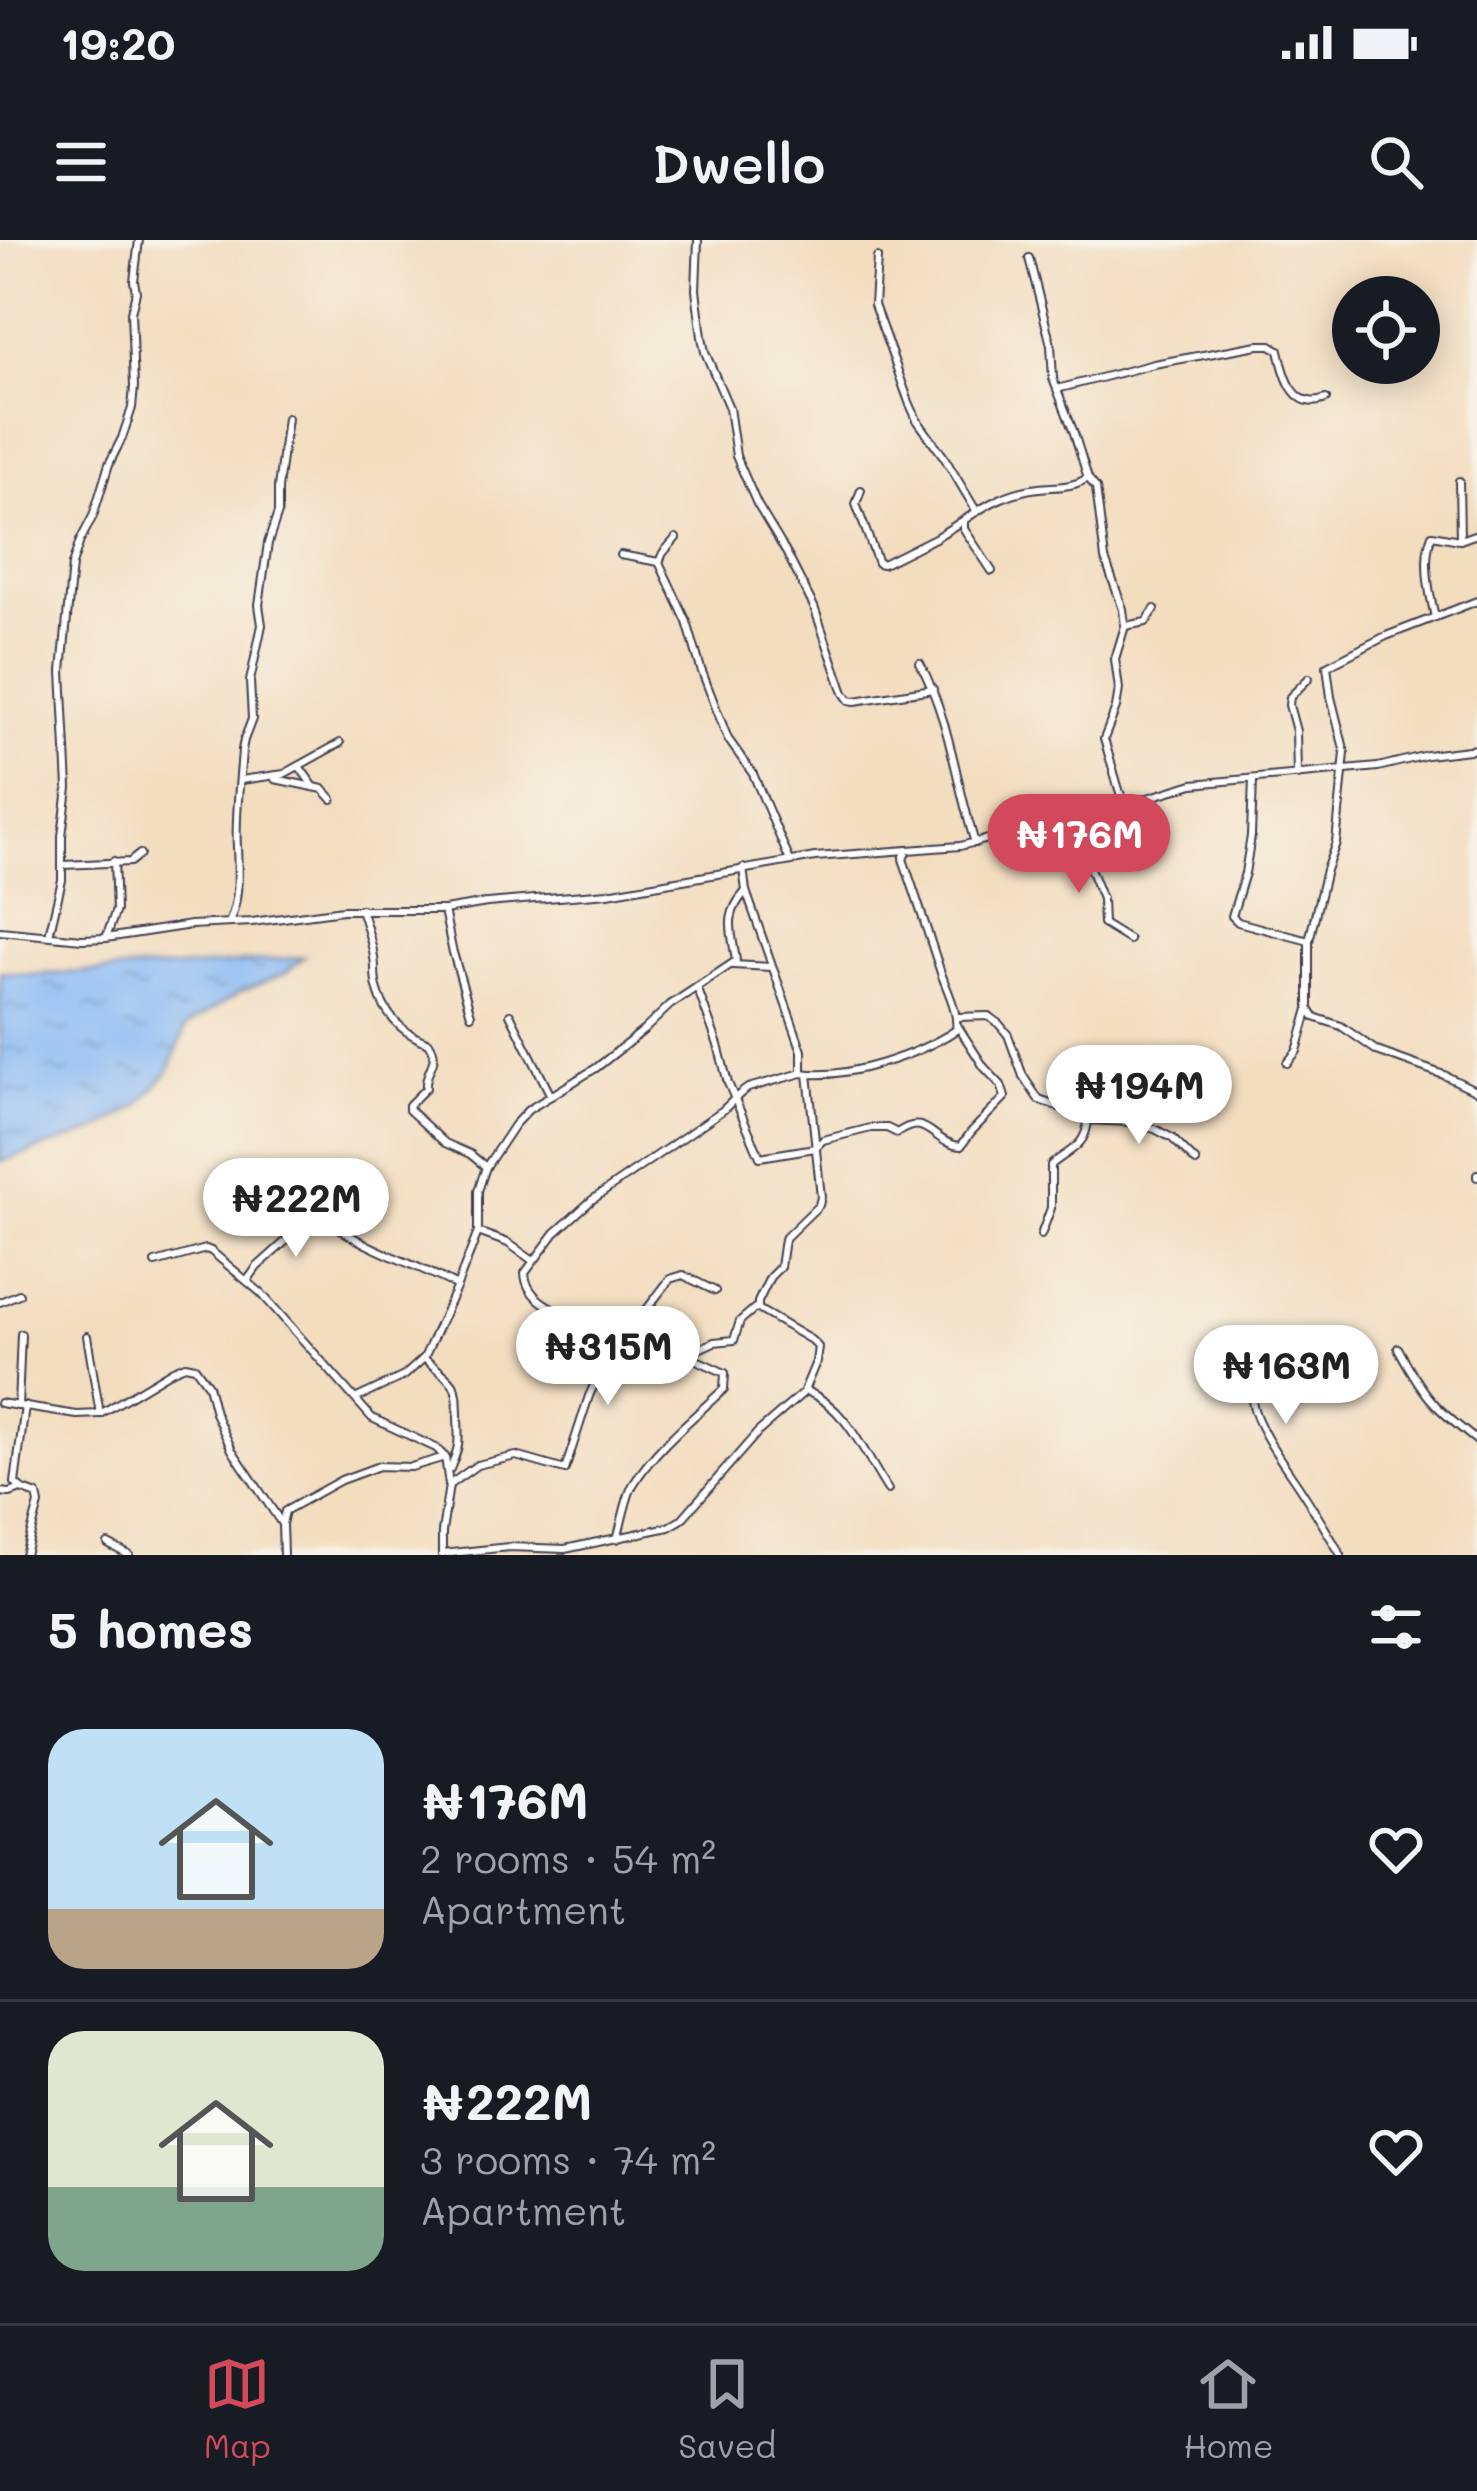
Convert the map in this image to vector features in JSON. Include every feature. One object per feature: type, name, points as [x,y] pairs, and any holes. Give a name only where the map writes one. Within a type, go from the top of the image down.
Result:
[{"type":"street","points":[[49,935],[62,880],[68,788],[62,671],[72,565],[132,408],[131,312],[140,240]]},
{"type":"street","points":[[698,240],[696,290],[702,337],[729,409],[736,456],[814,607],[844,693],[855,701],[933,688]]},
{"type":"street","points":[[877,258],[874,304],[909,402],[976,512]]},
{"type":"street","points":[[1028,258],[1051,345],[1053,380],[1088,478],[1096,488],[1106,559],[1123,609],[1125,626],[1115,659],[1119,689],[1104,739],[1126,805]]},
{"type":"street","points":[[1057,389],[1154,364],[1271,345],[1279,350],[1293,392],[1306,402],[1326,399]]},
{"type":"street","points":[[229,923],[239,871],[236,846],[244,740],[252,719],[250,681],[262,625],[259,605],[268,543],[278,512],[287,418]]},
{"type":"street","points":[[861,490],[856,504],[878,563],[883,563],[935,538],[992,500],[1037,488],[1064,488],[1088,478]]},
{"type":"street","points":[[1459,481],[1460,540]]},
{"type":"street","points":[[964,520],[964,529],[992,571]]},
{"type":"street","points":[[1435,617],[1428,545],[1432,535],[1460,540],[1477,534]]},
{"type":"street","points":[[676,538],[659,562],[687,622],[728,739],[753,774],[790,861]]},
{"type":"street","points":[[620,555],[659,562]]},
{"type":"street","points":[[1286,1063],[1297,1051],[1309,1009],[1309,941],[1336,843],[1344,743],[1330,697],[1327,666],[1386,636],[1477,601]]},
{"type":"street","points":[[1125,626],[1146,622],[1155,609]]},
{"type":"street","points":[[920,663],[950,735],[961,799],[975,843]]},
{"type":"street","points":[[1297,775],[1296,731],[1289,705],[1290,697],[1309,678]]},
{"type":"street","points":[[241,780],[271,778],[340,743]]},
{"type":"street","points":[[0,932],[106,938],[362,909],[444,910],[608,893],[790,861],[975,843],[1185,786],[1396,765],[1427,755],[1477,749]]},
{"type":"street","points":[[299,766],[314,787]]},
{"type":"street","points":[[271,778],[323,789],[332,799]]},
{"type":"street","points":[[1253,779],[1252,836],[1232,916],[1238,922],[1309,941]]},
{"type":"street","points":[[1079,815],[1082,848],[1102,898],[1103,923],[1129,940]]},
{"type":"street","points":[[697,987],[728,1083],[760,1157],[814,1148],[843,1134],[880,1127],[897,1133],[918,1124],[962,1146],[1005,1097],[958,1021],[902,859],[907,850]]},
{"type":"street","points":[[63,865],[130,862],[140,854]]},
{"type":"street","points":[[106,938],[116,910],[114,861]]},
{"type":"street","points":[[743,868],[746,891],[802,1052],[820,1192],[819,1205],[784,1239],[780,1267],[770,1277],[758,1309]]},
{"type":"street","points":[[357,1398],[404,1376],[424,1358],[478,1232],[478,1191],[486,1167],[528,1110],[596,1068],[670,1005],[733,965],[732,909],[746,891]]},
{"type":"street","points":[[362,909],[377,991],[395,1023],[429,1043],[435,1055],[426,1088],[409,1110],[445,1143],[486,1167]]},
{"type":"street","points":[[444,910],[471,1016]]},
{"type":"street","points":[[733,965],[773,967]]},
{"type":"street","points":[[1309,1009],[1314,1017],[1341,1026],[1377,1051],[1477,1091]]},
{"type":"street","points":[[510,1014],[551,1096]]},
{"type":"street","points":[[958,1021],[994,1018],[1008,1035],[1034,1096],[1043,1102],[1088,1120],[1155,1129],[1172,1138],[1196,1162]]},
{"type":"street","points":[[617,1539],[630,1490],[724,1389],[725,1373],[630,1331],[538,1300],[524,1279],[532,1260],[592,1200],[748,1088],[805,1074],[827,1076],[877,1066],[945,1038],[956,1030],[958,1021]]},
{"type":"street","points":[[1041,1235],[1051,1208],[1052,1165],[1082,1142],[1088,1120]]},
{"type":"street","points":[[300,1191],[317,1213],[345,1235],[457,1286]]},
{"type":"street","points":[[247,1281],[256,1267],[317,1213]]},
{"type":"street","points":[[478,1232],[508,1243],[532,1260]]},
{"type":"street","points":[[154,1263],[206,1249],[261,1293],[372,1418],[436,1448],[445,1457],[449,1485],[442,1554],[508,1547],[566,1549],[669,1527],[681,1520],[758,1432],[806,1390],[839,1413],[888,1490]]},
{"type":"street","points":[[630,1331],[677,1275],[715,1291]]},
{"type":"street","points":[[0,1302],[20,1294]]},
{"type":"street","points":[[686,1355],[714,1342],[734,1340],[740,1321],[755,1308],[818,1347],[802,1393]]},
{"type":"street","points":[[449,1485],[477,1465],[516,1456],[565,1470],[619,1331]]},
{"type":"street","points":[[22,1334],[15,1483],[37,1496],[39,1504],[25,1555]]},
{"type":"street","points":[[87,1336],[100,1414]]},
{"type":"street","points":[[1398,1348],[1425,1396],[1477,1441]]},
{"type":"street","points":[[1341,1555],[1274,1450],[1251,1400],[1262,1371],[1292,1353],[1308,1351],[1344,1368],[1360,1367]]},
{"type":"street","points":[[424,1358],[452,1383],[459,1399],[460,1441],[449,1473]]},
{"type":"street","points":[[0,1403],[100,1414],[173,1370],[195,1366],[208,1384],[232,1450],[282,1524]]},
{"type":"street","points":[[283,1555],[285,1511],[341,1480],[379,1466],[411,1467],[445,1457]]},
{"type":"street","points":[[0,1492],[21,1489]]},
{"type":"street","points":[[108,1544],[129,1555]]},
{"type":"water","points":[[304,957],[285,973],[240,992],[186,1026],[169,1071],[138,1106],[98,1130],[0,1162],[0,972],[28,975]]}]
